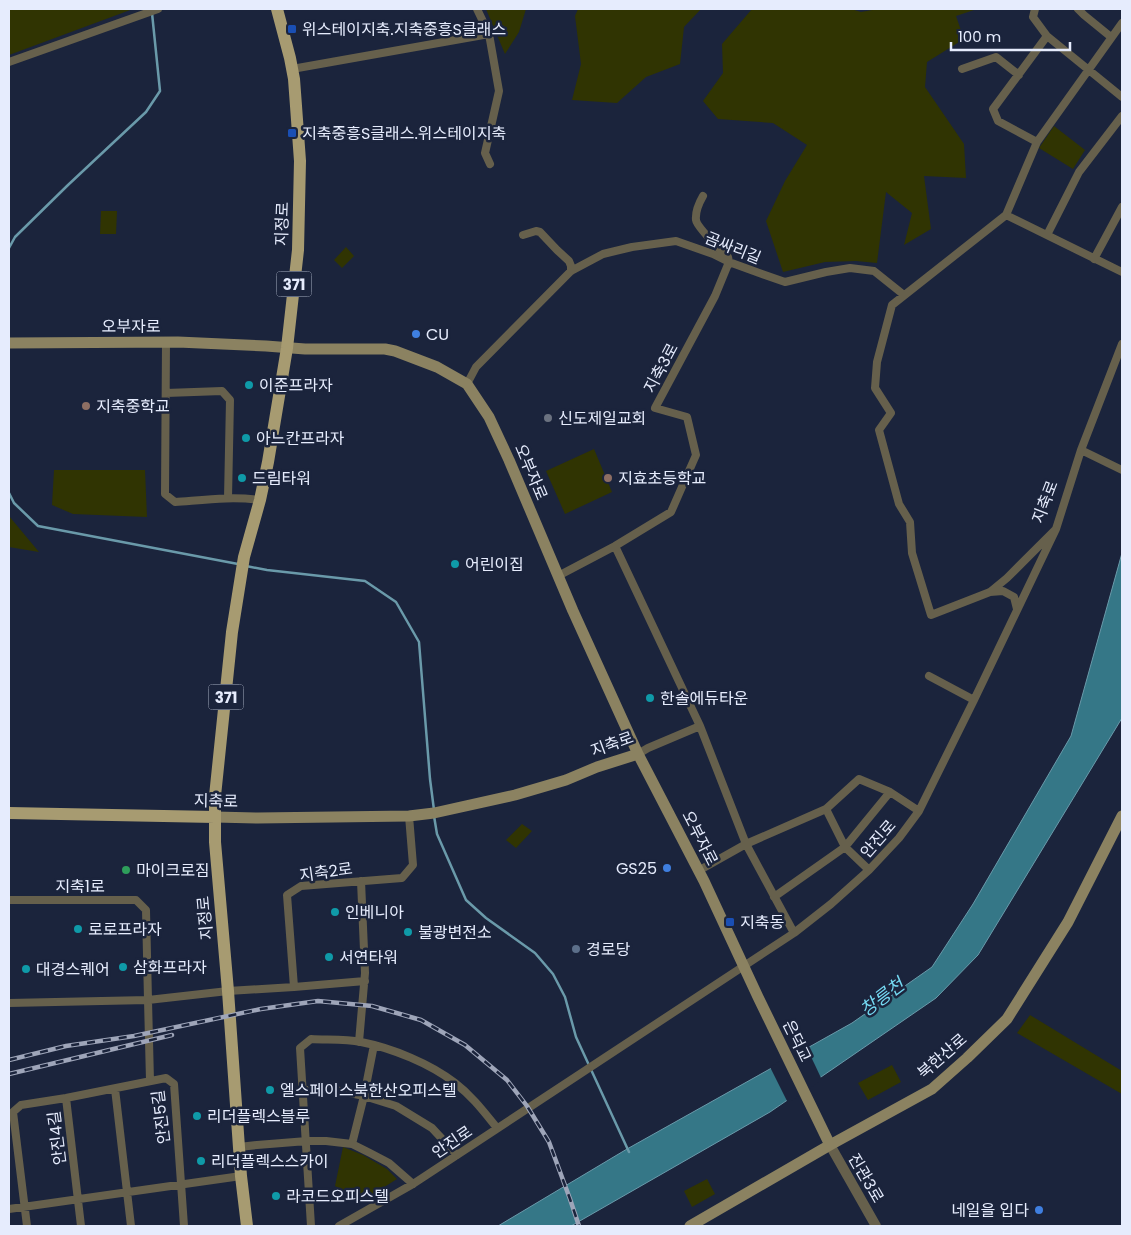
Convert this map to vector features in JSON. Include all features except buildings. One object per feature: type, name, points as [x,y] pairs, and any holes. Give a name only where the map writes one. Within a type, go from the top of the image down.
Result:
[{"type":"main road","name":"지정로","points":[[247,1226],[241,1176],[214,817],[230,647],[244,558],[268,462],[287,348],[298,250],[300,161],[296,106],[290,58],[277,9]]},
{"type":"main road","name":"오부자로","points":[[9,343],[166,342],[287,348],[385,349],[437,367],[467,384],[489,418],[509,460],[558,576],[638,754],[722,918],[758,997]]},
{"type":"main road","name":"지축로","points":[[9,813],[258,818],[409,816],[447,811],[515,795],[566,780],[597,767],[638,754]]},
{"type":"main road","name":"북한산로","points":[[690,1226],[830,1145],[932,1089],[967,1058],[1006,1019],[1068,922],[1118,835],[1122,816]]},
{"type":"main road","name":"은덕교","points":[[758,997],[830,1145]]},
{"type":"street","points":[[9,62],[158,9]]},
{"type":"street","points":[[477,9],[489,34],[499,91],[485,153],[490,164]]},
{"type":"street","points":[[1035,9],[1033,17],[1048,36],[1122,97]]},
{"type":"street","points":[[1078,9],[1111,37]]},
{"type":"street","points":[[904,295],[1006,215],[1036,142],[1122,23]]},
{"type":"street","points":[[292,69],[489,34]]},
{"type":"street","points":[[1036,142],[998,121],[993,109],[1048,36]]},
{"type":"street","points":[[962,68],[996,57],[1019,74]]},
{"type":"street","points":[[1047,235],[1079,172],[1122,116]]},
{"type":"street","points":[[703,196],[698,206],[696,220],[701,229],[728,257],[729,262]]},
{"type":"street","points":[[1094,259],[1122,207]]},
{"type":"street","points":[[1006,215],[1122,272]]},
{"type":"street","points":[[522,235],[536,231],[540,232],[569,261],[571,271]]},
{"type":"street","name":"곰싸리길","points":[[467,384],[476,367],[571,271],[603,254],[632,247],[676,241],[785,282],[850,268],[874,271],[904,295]]},
{"type":"street","name":"지축3로","points":[[558,576],[615,546],[671,512],[696,455],[687,417],[655,408],[715,296],[729,262]]},
{"type":"street","name":"지축로","points":[[904,295],[892,305],[877,362],[875,388],[891,413],[879,430],[899,504],[910,522],[912,553],[931,615],[990,592],[1007,578],[1056,529],[1081,450],[1122,344]]},
{"type":"street","points":[[166,342],[166,494],[175,502],[228,498],[260,500]]},
{"type":"street","points":[[166,393],[222,391],[230,400],[228,498]]},
{"type":"street","points":[[1081,450],[1120,469]]},
{"type":"street","name":"안진로","points":[[339,1226],[413,1184],[794,933],[870,870],[899,838],[919,811],[1056,529]]},
{"type":"street","points":[[615,546],[700,726],[746,844],[794,933]]},
{"type":"street","points":[[990,592],[1003,591],[1014,596],[1017,609]]},
{"type":"street","points":[[929,676],[974,700]]},
{"type":"street","name":"지축로","points":[[638,754],[700,726]]},
{"type":"street","points":[[698,871],[746,844],[826,809],[859,779],[890,792],[919,811]]},
{"type":"street","points":[[774,897],[845,847],[890,792]]},
{"type":"street","points":[[826,809],[845,847],[870,870]]},
{"type":"street","name":"지축2로","points":[[294,987],[287,894],[300,886],[402,878],[413,865],[409,816]]},
{"type":"street","points":[[359,1042],[365,981],[361,881]]},
{"type":"street","name":"지축1로","points":[[9,900],[136,900],[146,910],[150,1081]]},
{"type":"street","points":[[9,1003],[148,1000],[228,991],[365,981]]},
{"type":"street","points":[[311,1226],[300,1048],[311,1039],[359,1042],[374,1045],[390,1049],[425,1064],[455,1083],[477,1104],[497,1128]]},
{"type":"street","points":[[352,1144],[374,1045]]},
{"type":"street","name":"안진5길","points":[[66,1098],[166,1078],[174,1084],[184,1226]]},
{"type":"street","points":[[115,1089],[131,1226]]},
{"type":"street","points":[[303,1090],[335,1090],[364,1096],[396,1106],[432,1128],[457,1155]]},
{"type":"street","name":"안진4길","points":[[27,1226],[13,1112],[21,1105],[66,1098],[81,1226]]},
{"type":"street","points":[[239,1147],[307,1141],[352,1144],[388,1163],[413,1184]]},
{"type":"street","name":"진관3로","points":[[830,1145],[876,1226]]},
{"type":"street","points":[[9,1209],[241,1176]]},
{"type":"shaded area","points":[[9,9],[133,9],[9,55]]},
{"type":"shaded area","points":[[486,9],[526,9],[519,32],[505,54]]},
{"type":"shaded area","points":[[578,9],[701,9],[684,27],[680,64],[646,77],[617,103],[572,100],[581,64],[575,16]]},
{"type":"shaded area","points":[[752,9],[851,9],[861,12],[878,9],[977,9],[956,16],[964,39],[927,62],[925,87],[964,144],[966,178],[924,176],[931,229],[904,245],[912,213],[886,192],[877,263],[856,261],[825,262],[783,272],[766,221],[785,181],[807,145],[773,123],[718,119],[703,101],[723,73],[722,44]]},
{"type":"shaded area","points":[[1054,126],[1085,150],[1073,169],[1039,148]]},
{"type":"shaded area","points":[[101,211],[117,211],[116,234],[100,234]]},
{"type":"shaded area","points":[[346,247],[354,256],[342,268],[334,260]]},
{"type":"shaded area","points":[[594,449],[612,492],[565,514],[546,471]]},
{"type":"shaded area","points":[[54,470],[145,470],[147,517],[73,514],[52,505]]},
{"type":"shaded area","points":[[9,516],[39,552],[9,547]]},
{"type":"shaded area","points":[[1122,553],[1122,718],[978,955],[936,998],[770,1112],[571,1226],[498,1226],[627,1149],[852,1023],[932,967],[973,904],[1071,736]]},
{"type":"shaded area","points":[[522,824],[532,831],[516,848],[506,840]]},
{"type":"shaded area","points":[[1030,1015],[1122,1071],[1122,1094],[1017,1033]]},
{"type":"shaded area","points":[[892,1065],[901,1082],[868,1100],[858,1083]]},
{"type":"shaded area","points":[[343,1147],[363,1155],[387,1169],[397,1179],[362,1201],[335,1186]]},
{"type":"shaded area","points":[[707,1179],[715,1194],[692,1207],[684,1191]]},
{"type":"pier","points":[[806,1046],[822,1080],[788,1103],[770,1067]]},
{"type":"waterway","points":[[9,248],[15,237],[146,112],[160,91],[152,13]]},
{"type":"waterway","points":[[9,493],[14,503],[38,526],[238,564]]},
{"type":"waterway","points":[[246,566],[365,581],[396,602],[419,642],[434,810]]},
{"type":"waterway","points":[[434,816],[437,834],[466,900],[486,918],[535,953],[553,974],[565,997],[576,1037],[629,1152]]},
{"type":"railway","points":[[9,1060],[66,1046],[134,1036],[261,1009],[318,1001],[372,1006],[421,1020],[465,1045],[507,1080],[527,1106],[549,1142],[579,1226]]},
{"type":"railway","points":[[9,1074],[172,1035]]},
{"type":"place","name":"위스테이지축.지축중흥S클래스","points":[[292,29]]},
{"type":"place","name":"지축중흥S클래스.위스테이지축","points":[[292,133]]},
{"type":"place","name":"CU","points":[[416,334]]},
{"type":"place","name":"이준프라자","points":[[249,385]]},
{"type":"place","name":"지축중학교","points":[[86,406]]},
{"type":"place","name":"신도제일교회","points":[[548,418]]},
{"type":"place","name":"아느칸프라자","points":[[246,438]]},
{"type":"place","name":"드림타워","points":[[242,478]]},
{"type":"place","name":"지효초등학교","points":[[608,478]]},
{"type":"place","name":"어린이집","points":[[455,564]]},
{"type":"place","name":"한솔에듀타운","points":[[650,698]]},
{"type":"place","name":"GS25","points":[[667,868]]},
{"type":"place","name":"마이크로짐","points":[[126,870]]},
{"type":"place","name":"인베니아","points":[[335,912]]},
{"type":"place","name":"지축동","points":[[730,922]]},
{"type":"place","name":"로로프라자","points":[[78,929]]},
{"type":"place","name":"불광변전소","points":[[408,932]]},
{"type":"place","name":"경로당","points":[[576,949]]},
{"type":"place","name":"서연타워","points":[[329,957]]},
{"type":"place","name":"삼화프라자","points":[[123,967]]},
{"type":"place","name":"대경스퀘어","points":[[26,969]]},
{"type":"place","name":"엘스페이스북한산오피스텔","points":[[270,1090]]},
{"type":"place","name":"리더플렉스블루","points":[[197,1116]]},
{"type":"place","name":"리더플렉스스카이","points":[[201,1161]]},
{"type":"place","name":"라코드오피스텔","points":[[276,1196]]},
{"type":"place","name":"네일을 입다","points":[[1039,1210]]},
{"type":"water label","name":"창릉천","points":[[882,997]]}]
